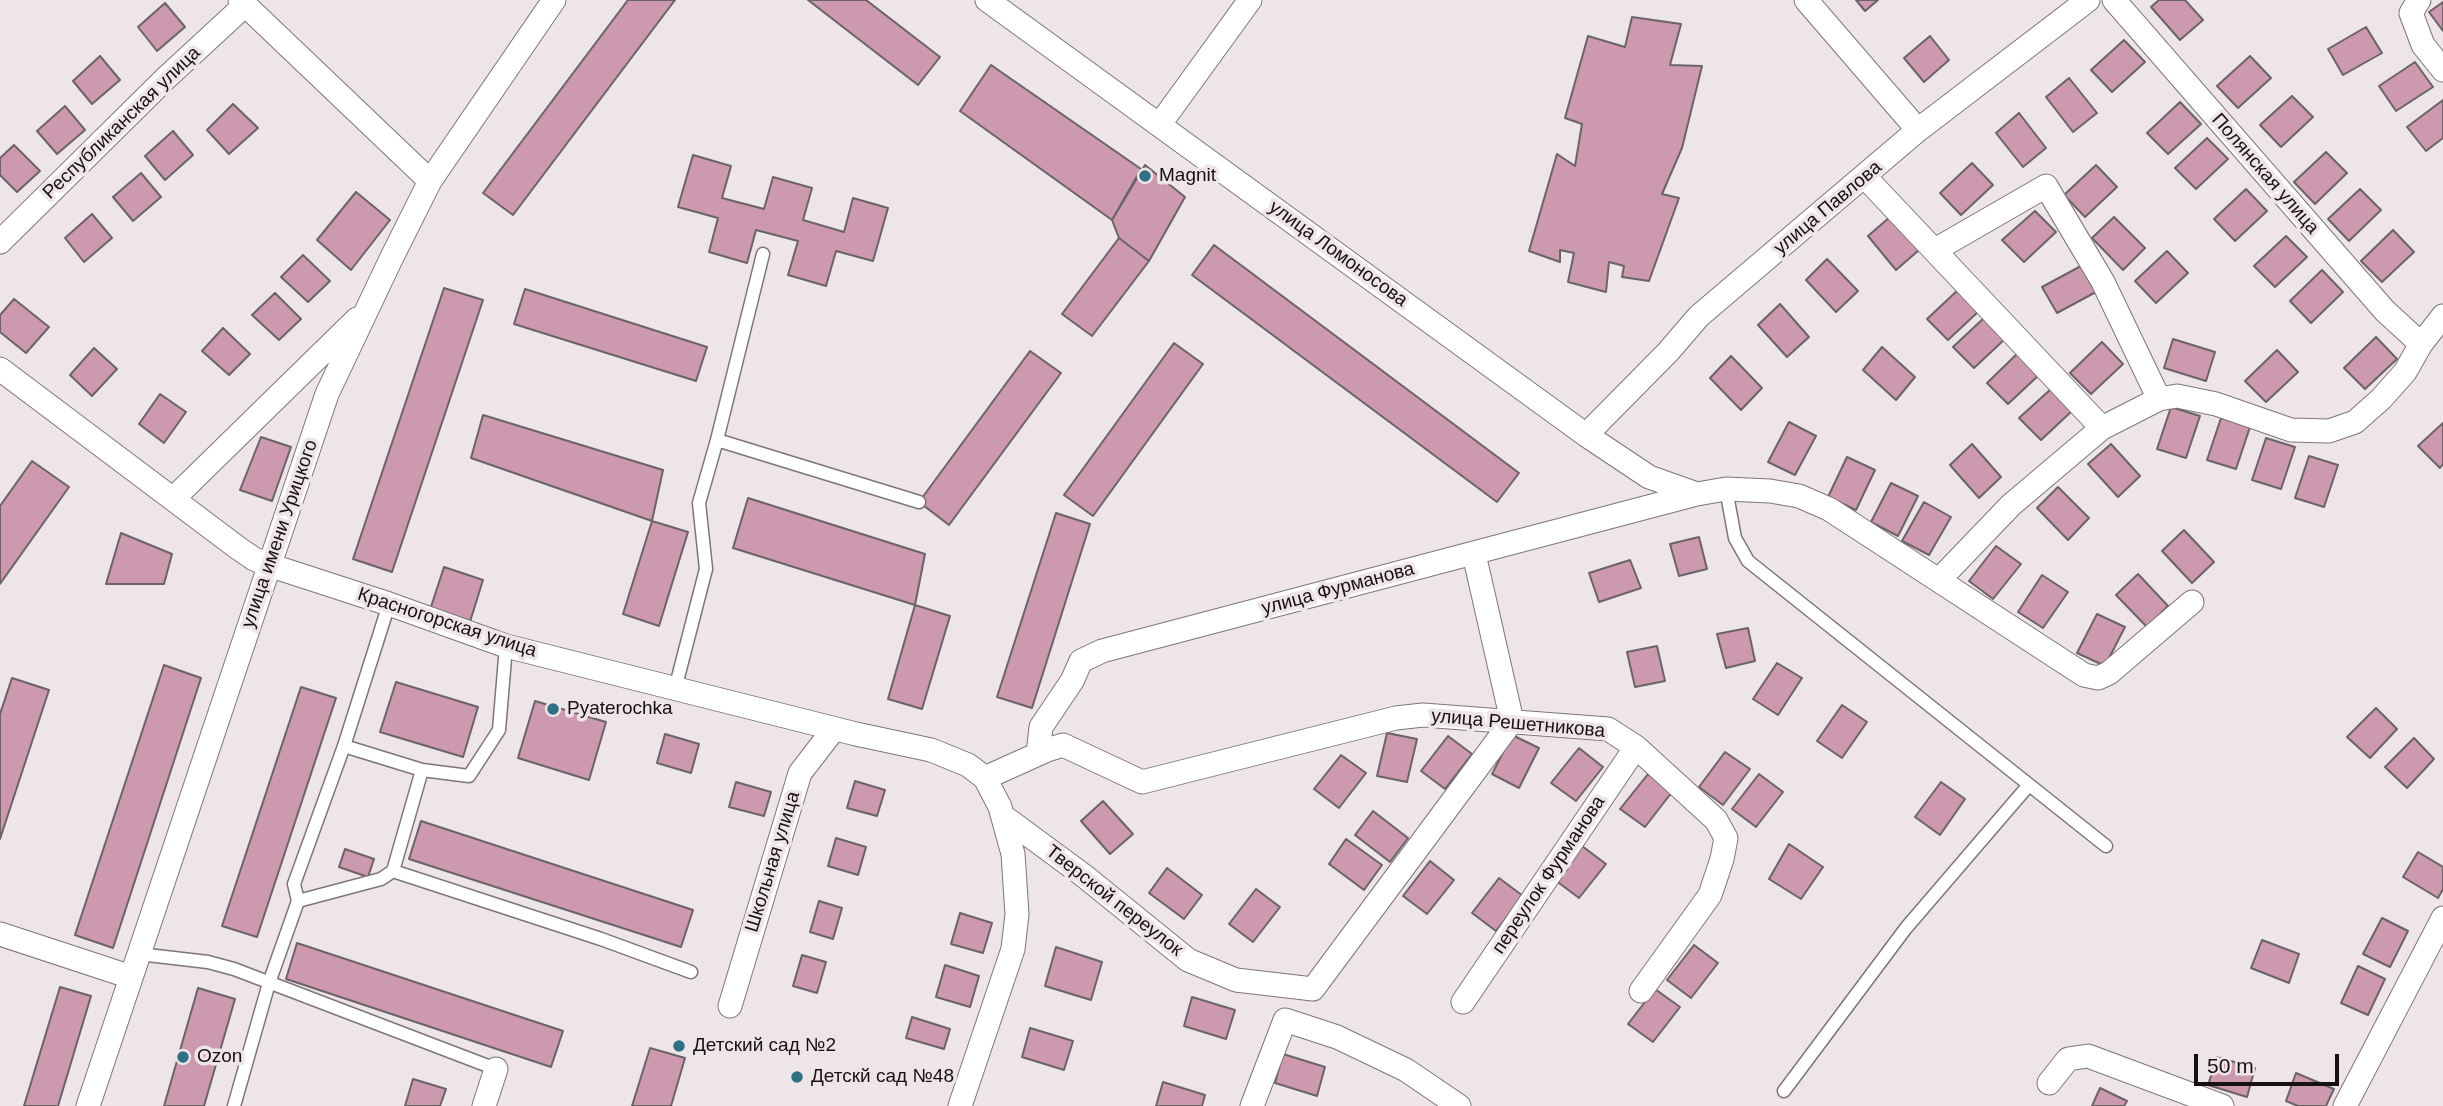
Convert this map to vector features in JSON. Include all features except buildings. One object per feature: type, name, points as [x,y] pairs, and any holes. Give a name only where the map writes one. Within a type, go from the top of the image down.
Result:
[{"type":"street","name":"улица имени Урицкого","points":[[88,1106],[327,394],[430,181],[554,0]]},
{"type":"street","name":"улица Ломоносова","points":[[987,0],[1586,435],[1649,477],[1697,494]]},
{"type":"street","points":[[1160,124],[1250,0]]},
{"type":"street","points":[[1806,0],[1918,130]]},
{"type":"street","name":"улица Павлова","points":[[1586,435],[1668,352],[1699,316],[1918,130],[2088,0]]},
{"type":"street","name":"Полянская улица","points":[[2114,0],[2385,311],[2421,344]]},
{"type":"street","points":[[2419,0],[2411,13],[2423,45],[2443,70]]},
{"type":"street","points":[[243,3],[430,181]]},
{"type":"street","name":"Республиканская улица","points":[[0,242],[243,3]]},
{"type":"street","points":[[1865,177],[2102,428]]},
{"type":"street","points":[[1935,250],[2046,186],[2103,282],[2159,399]]},
{"type":"street","points":[[174,498],[367,309]]},
{"type":"street","points":[[1939,580],[2011,505],[2102,428],[2159,399],[2177,396],[2216,404],[2291,430],[2329,431],[2355,422],[2381,399],[2405,372],[2421,344],[2443,316]]},
{"type":"street","name":"Красногорская улица","points":[[0,369],[254,559],[506,646],[931,751],[968,765],[985,778]]},
{"type":"street","name":"улица Фурманова","points":[[1038,754],[1041,727],[1082,661],[1102,651],[1697,494],[1726,489],[1770,491],[1799,496],[1829,509],[2084,674],[2098,678],[2109,673],[2192,602]]},
{"type":"street","points":[[1474,554],[1512,721]]},
{"type":"street","name":"улица Решетникова","points":[[985,778],[1063,745],[1142,782],[1396,718],[1423,715],[1608,729],[1636,747],[1716,820],[1727,838],[1710,895],[1641,991]]},
{"type":"street","name":"Тверской переулок","points":[[1003,816],[1083,875],[1188,960],[1236,980],[1313,989],[1512,721]]},
{"type":"street","name":"Школьная улица","points":[[730,1006],[800,773],[834,729]]},
{"type":"street","name":"переулок Фурманова","points":[[1463,1002],[1636,747]]},
{"type":"street","points":[[960,1106],[1013,949],[1017,915],[1013,854],[1003,816],[985,778]]},
{"type":"street","points":[[2345,1106],[2443,918]]},
{"type":"street","points":[[0,934],[131,977]]},
{"type":"street","points":[[1252,1106],[1285,1020],[1336,1037],[1406,1070],[1459,1106]]},
{"type":"street","points":[[2049,1083],[2068,1059],[2088,1056],[2222,1106]]},
{"type":"street","points":[[484,1106],[496,1069]]},
{"type":"lane","points":[[675,689],[706,569],[699,503],[763,254]]},
{"type":"lane","points":[[717,440],[919,502]]},
{"type":"lane","points":[[1726,489],[1735,537],[1748,561],[2106,846]]},
{"type":"lane","points":[[234,1106],[269,983],[298,901],[294,884],[344,746],[389,604]]},
{"type":"lane","points":[[344,746],[422,770],[469,776],[499,730],[506,646]]},
{"type":"lane","points":[[298,901],[381,879],[393,871],[422,770]]},
{"type":"lane","points":[[1784,1091],[1906,928],[2028,786]]},
{"type":"lane","points":[[393,871],[601,939],[691,972]]},
{"type":"lane","points":[[139,954],[208,962],[234,969],[496,1069]]},
{"type":"place","name":"Magnit","points":[[1145,176]]},
{"type":"place","name":"Pyaterochka","points":[[553,709]]},
{"type":"place","name":"Детский сад №2","points":[[679,1046]]},
{"type":"place","name":"Ozon","points":[[183,1057]]},
{"type":"place","name":"Детскй сад №48","points":[[797,1077]]}]
